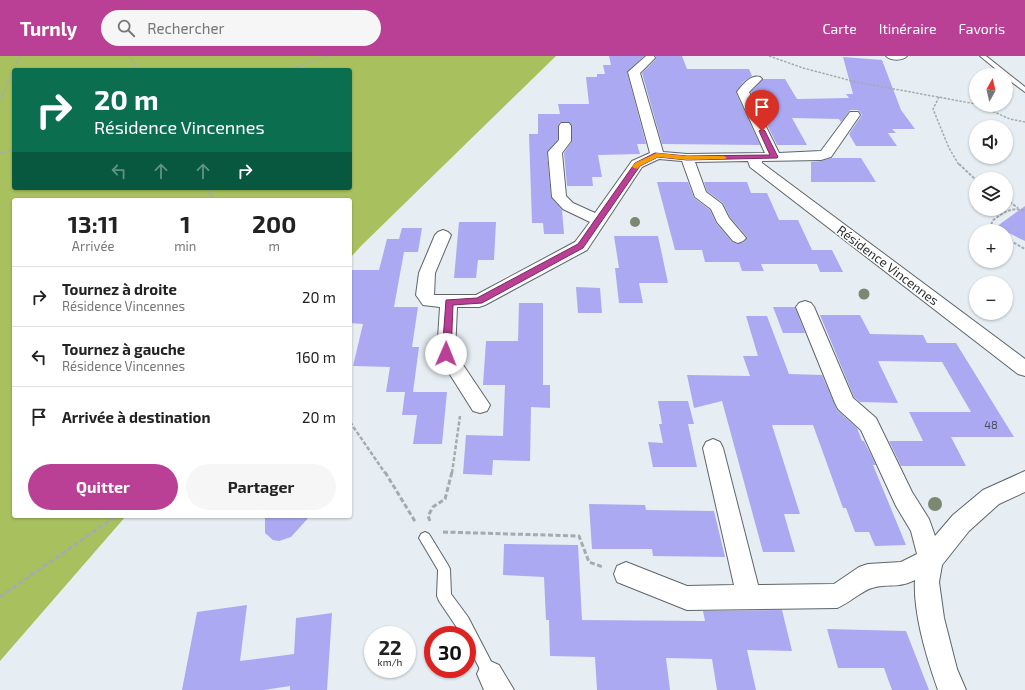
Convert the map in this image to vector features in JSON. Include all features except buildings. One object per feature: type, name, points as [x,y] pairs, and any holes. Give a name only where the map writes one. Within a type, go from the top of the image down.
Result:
[{"type":"street","points":[[891,56],[902,56]]},
{"type":"street","points":[[650,58],[634,72],[657,155]]},
{"type":"street","points":[[756,79],[743,92],[774,157]]},
{"type":"street","points":[[443,235],[427,273],[424,295],[429,301],[479,301],[581,246],[637,164],[657,155],[687,158],[811,157],[826,154],[854,115]]},
{"type":"street","points":[[565,126],[565,141],[555,152],[559,197],[568,206],[598,220]]},
{"type":"street","name":"Résidence Vincennes","points":[[755,157],[755,164],[1025,369]]},
{"type":"street","points":[[687,158],[700,194],[717,207],[722,218],[738,238]]},
{"type":"street","points":[[449,302],[446,354],[480,405]]},
{"type":"street","points":[[805,307],[845,403],[869,424],[904,499],[921,527],[931,560],[927,582],[931,618],[944,670],[952,690]]},
{"type":"street","points":[[713,448],[749,598]]},
{"type":"street","points":[[626,574],[687,598],[838,596],[868,576],[902,574],[931,560],[961,523],[990,497],[1025,482]]},
{"type":"lane","points":[[983,56],[1025,90]]},
{"type":"lane","points":[[430,535],[444,569],[444,596],[463,622],[495,682]]},
{"type":"path","points":[[15,68],[20,56]]},
{"type":"path","points":[[129,56],[137,68]]},
{"type":"path","points":[[293,68],[329,56]]},
{"type":"path","points":[[769,56],[807,69],[847,79],[910,93],[969,103]]},
{"type":"path","points":[[0,100],[12,74]]},
{"type":"path","points":[[938,97],[933,109],[945,143],[961,168],[969,174]]},
{"type":"path","points":[[994,112],[1010,119],[1025,122]]},
{"type":"path","points":[[0,153],[12,150]]},
{"type":"path","points":[[1013,204],[1025,211]]},
{"type":"path","points":[[992,224],[992,221],[1009,208],[1018,208]]},
{"type":"path","points":[[1013,242],[1025,249]]},
{"type":"path","points":[[430,535],[428,516],[433,507],[445,499],[450,484],[461,404],[480,405]]},
{"type":"path","points":[[352,425],[430,535]]},
{"type":"path","points":[[0,597],[113,518]]},
{"type":"path","points":[[430,535],[511,533],[579,536],[589,562],[626,574]]},
{"type":"green space","points":[[0,56],[556,56],[352,256],[352,198],[12,198],[12,518],[124,518],[0,661]]},
{"type":"slow traffic","points":[[635,167],[637,164],[657,155],[687,158],[724,158]]},
{"type":"route","points":[[446,354],[449,302],[479,301],[581,246],[637,164],[657,155],[687,158],[774,157],[762,131]]}]
